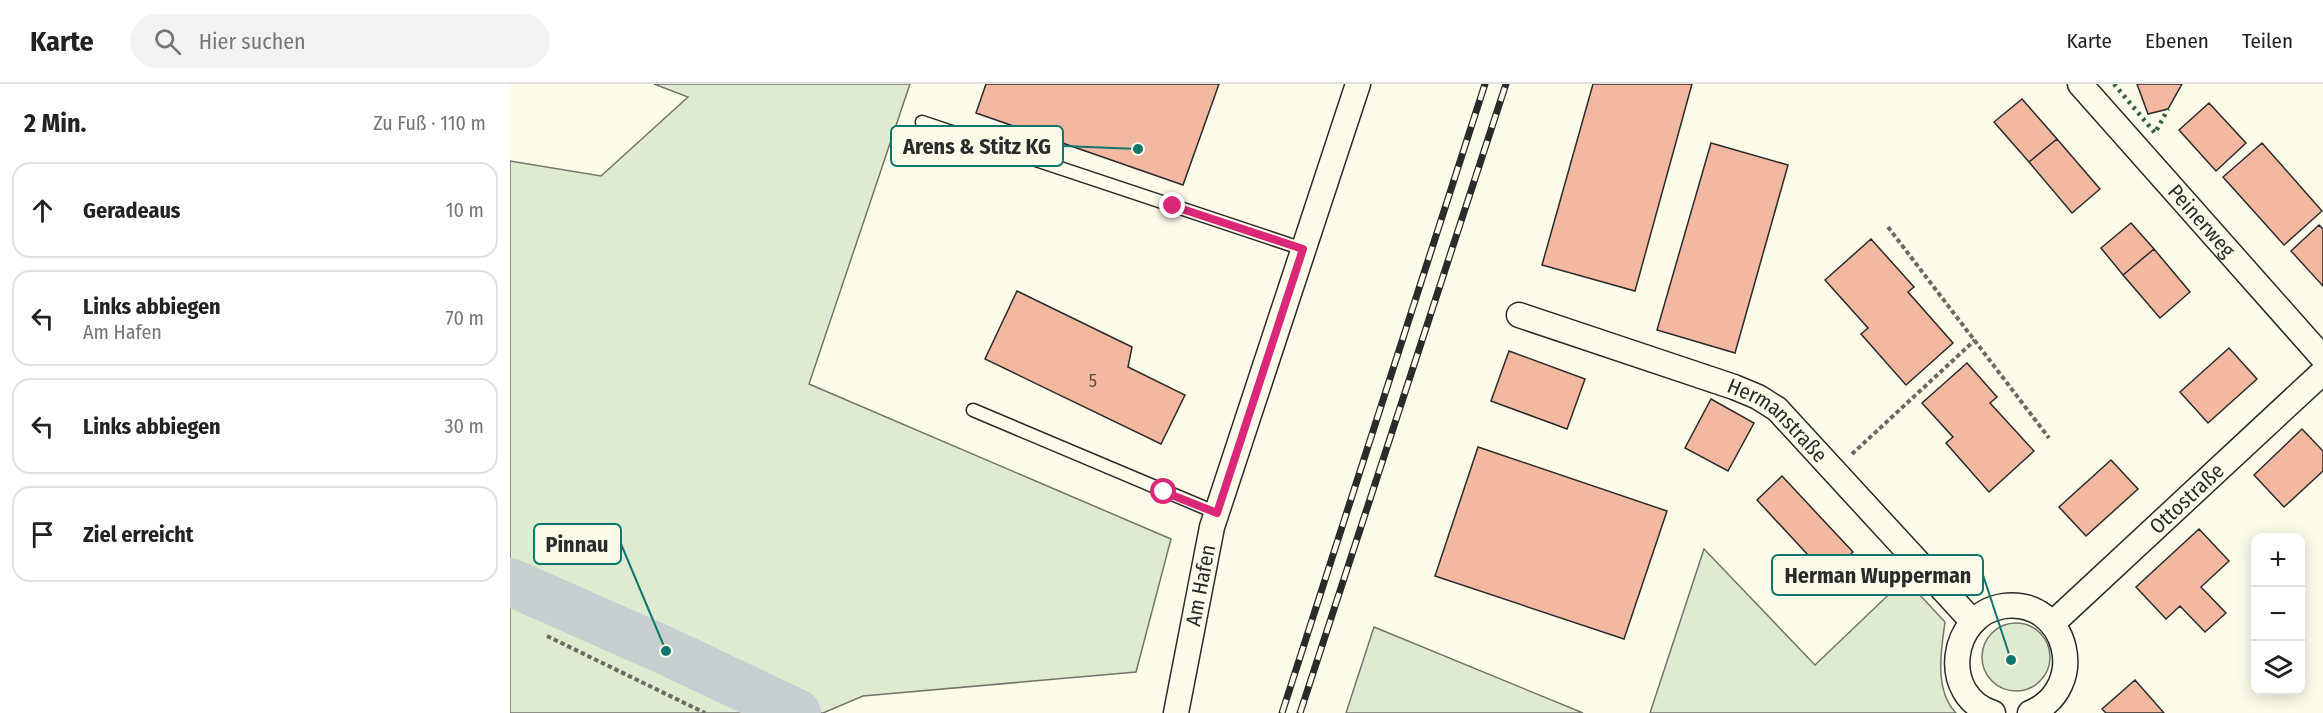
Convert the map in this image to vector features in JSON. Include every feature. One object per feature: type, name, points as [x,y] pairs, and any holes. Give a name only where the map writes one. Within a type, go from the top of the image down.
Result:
[{"type":"street","name":"Am Hafen","points":[[1176,713],[1217,513],[1358,84]]},
{"type":"street","name":"Peinerweg","points":[[2083,85],[2323,358]]},
{"type":"street","name":"Hermanstraße","points":[[1519,315],[1758,397],[1777,409],[1973,622]]},
{"type":"street","name":"Ottostraße","points":[[2052,624],[2323,372]]},
{"type":"street","points":[[1993,713],[1975,703],[1964,689],[1957,672],[1957,654],[1962,636],[1973,622],[1987,611],[2004,606],[2022,607],[2038,613],[2052,624],[2062,639],[2067,656],[2065,675],[2058,691],[2043,710]]},
{"type":"lane","points":[[922,122],[1303,249]]},
{"type":"lane","points":[[973,410],[1217,513]]},
{"type":"path","points":[[1888,227],[2049,438]]},
{"type":"path","points":[[1834,471],[1975,340]]},
{"type":"path","points":[[547,636],[705,713]]},
{"type":"green space","points":[[654,84],[910,84],[809,384],[1171,539],[1136,672],[863,696],[823,713],[510,713],[510,161],[601,176],[688,97]]},
{"type":"green space","points":[[1704,549],[1815,665],[1905,579],[1945,622],[1941,657],[1942,682],[1944,693],[1956,713],[1650,713]]},
{"type":"green space","points":[[2016,623],[2029,626],[2040,633],[2047,644],[2050,657],[2047,670],[2040,681],[2029,688],[2016,691],[2003,688],[1992,681],[1985,670],[1982,657],[1985,644],[1992,633],[2003,626]]},
{"type":"green space","points":[[1374,627],[1583,713],[1346,713]]},
{"type":"building","points":[[986,84],[1219,84],[1183,185],[976,113]]},
{"type":"building","points":[[1593,84],[1692,84],[1635,291],[1542,265]]},
{"type":"building","points":[[2137,84],[2182,84],[2168,109],[2148,114]]},
{"type":"building","points":[[2022,99],[2057,139],[2029,162],[1994,122]]},
{"type":"building","points":[[2209,103],[2246,143],[2216,171],[2179,130]]},
{"type":"building","points":[[2057,139],[2100,189],[2072,213],[2029,162]]},
{"type":"building","points":[[1711,143],[1788,165],[1735,353],[1657,330]]},
{"type":"building","points":[[2262,143],[2322,211],[2284,245],[2223,177]]},
{"type":"building","points":[[2131,223],[2154,249],[2123,275],[2101,248]]},
{"type":"building","points":[[2319,225],[2323,229],[2323,286],[2291,251]]},
{"type":"building","points":[[1871,239],[1914,287],[1908,292],[1953,343],[1906,385],[1861,334],[1868,328],[1825,280]]},
{"type":"building","points":[[2154,249],[2190,292],[2160,318],[2123,275]]},
{"type":"building","points":[[1017,291],[1132,347],[1128,367],[1185,395],[1161,444],[985,359]]},
{"type":"building","points":[[2229,348],[2257,379],[2208,423],[2180,392]]},
{"type":"building","points":[[1509,351],[1585,379],[1567,429],[1491,401]]},
{"type":"building","points":[[1967,363],[1997,397],[1990,403],[2034,451],[1989,492],[1946,443],[1953,437],[1922,403]]},
{"type":"building","points":[[1711,399],[1754,423],[1728,471],[1685,448]]},
{"type":"building","points":[[2302,429],[2323,451],[2323,471],[2284,507],[2254,475]]},
{"type":"building","points":[[1478,447],[1667,511],[1624,639],[1435,576]]},
{"type":"building","points":[[2111,460],[2138,489],[2086,536],[2059,507]]},
{"type":"building","points":[[1782,476],[1853,552],[1821,582],[1801,561],[1808,555],[1757,500]]},
{"type":"building","points":[[2199,529],[2229,561],[2201,587],[2226,613],[2205,632],[2180,606],[2166,619],[2136,587]]},
{"type":"building","points":[[2135,680],[2164,713],[2106,713],[2102,709]]},
{"type":"waterway","points":[[510,582],[666,651],[797,713]]},
{"type":"railway","points":[[1282,713],[1485,84]]},
{"type":"railway","points":[[1300,713],[1506,84]]},
{"type":"hedge","points":[[2114,84],[2155,133],[2168,109]]},
{"type":"place","name":"Arens & Stitz KG","points":[[1138,149]]},
{"type":"place","name":"Pinnau","points":[[666,651]]},
{"type":"place","name":"Herman Wupperman","points":[[2011,660]]},
{"type":"route","points":[[1164,492],[1217,513],[1303,249],[1173,206]]}]
